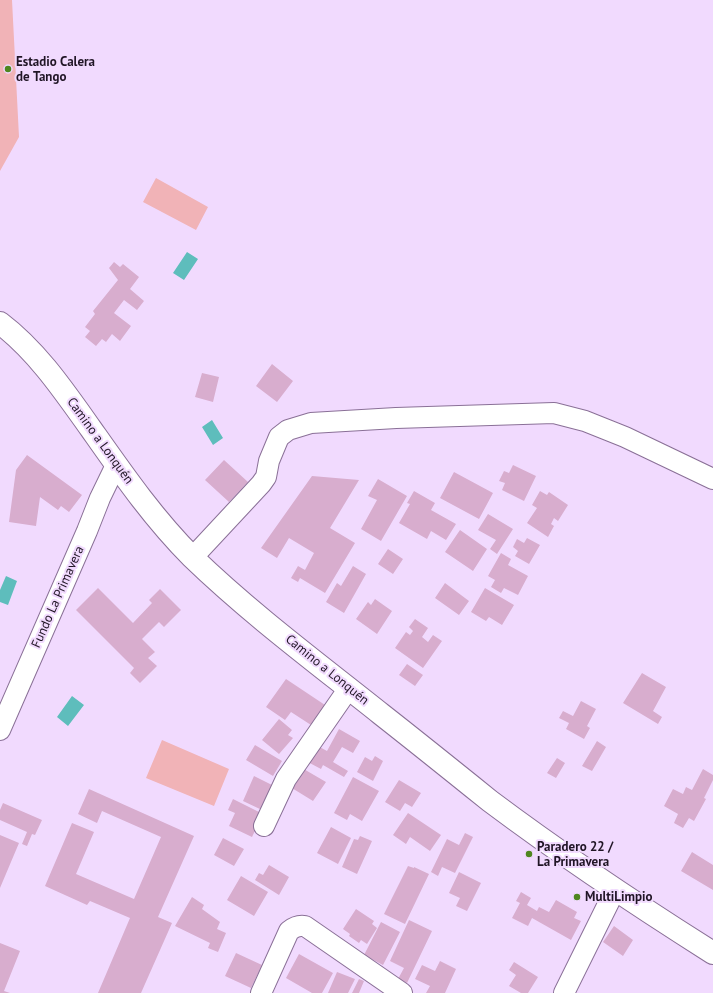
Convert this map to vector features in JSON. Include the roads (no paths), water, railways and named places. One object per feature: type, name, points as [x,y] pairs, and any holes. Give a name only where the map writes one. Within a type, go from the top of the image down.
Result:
[{"type":"main road","name":"Camino a Lonquén","points":[[0,323],[23,344],[62,387],[116,465],[160,522],[193,557],[254,611],[490,800],[615,890],[713,952]]},
{"type":"street","points":[[193,557],[261,484],[266,476],[269,461],[279,437],[288,430],[311,423],[396,418],[554,413],[584,421],[625,437],[713,479]]},
{"type":"street","name":"Fundo La Primavera","points":[[0,730],[100,498],[116,465]]},
{"type":"street","points":[[264,826],[286,779],[349,688]]},
{"type":"street","points":[[564,993],[615,890]]},
{"type":"street","points":[[261,993],[289,930],[301,925],[305,926],[402,993]]},
{"type":"place","name":"Estadio Calera de Tango","points":[[8,69]]},
{"type":"place","name":"Paradero 22 / La Primavera","points":[[529,854]]},
{"type":"place","name":"MultiLimpio","points":[[577,897]]}]
